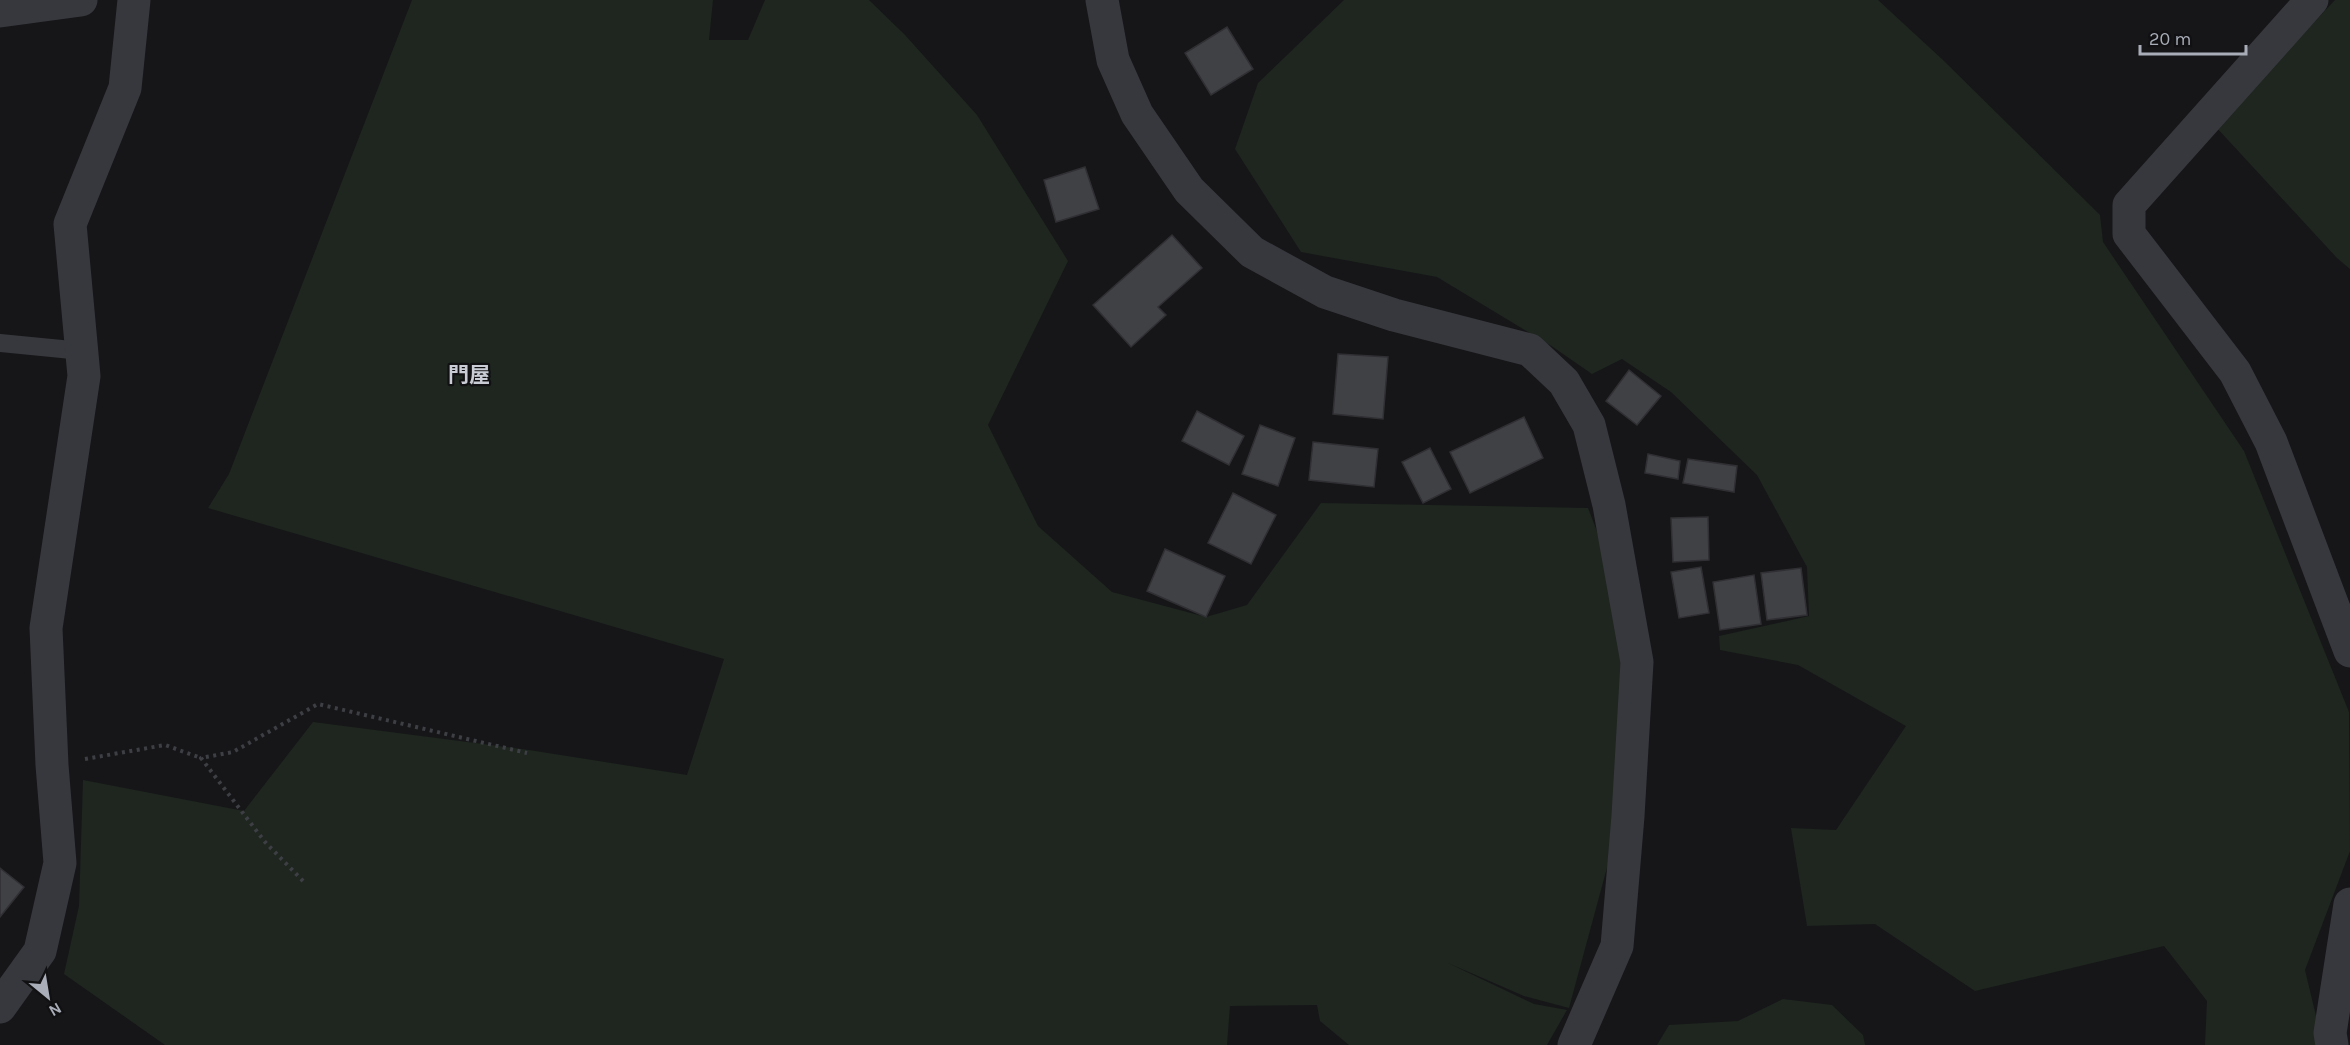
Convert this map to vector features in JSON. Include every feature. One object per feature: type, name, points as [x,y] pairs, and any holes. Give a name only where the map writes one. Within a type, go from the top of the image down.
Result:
[{"type":"street","points":[[0,11],[81,0]]},
{"type":"street","points":[[0,1007],[40,951],[60,863],[52,765],[46,628],[84,376],[70,224],[125,88],[134,0]]},
{"type":"street","points":[[1102,0],[1113,60],[1137,114],[1189,190],[1252,252],[1325,292],[1394,315],[1530,350],[1564,382],[1589,425],[1609,505],[1637,662],[1628,816],[1617,946],[1574,1045]]},
{"type":"street","points":[[2312,0],[2129,205],[2129,234],[2235,372],[2271,442],[2350,651]]},
{"type":"street","points":[[2332,1045],[2330,1033],[2350,904]]},
{"type":"lane","points":[[0,344],[82,351]]},
{"type":"path","points":[[52,765],[165,745],[201,758],[233,752],[318,704],[527,753]]},
{"type":"path","points":[[201,758],[265,842],[303,881]]},
{"type":"shaded area","points":[[412,0],[713,0],[709,40],[748,40],[765,0],[869,0],[905,35],[977,115],[1068,261],[988,425],[1038,526],[1112,592],[1206,617],[1247,605],[1321,503],[1588,508],[1628,612],[1631,779],[1569,1008],[1524,996],[1448,963],[1534,1004],[1567,1010],[1547,1045],[1349,1045],[1320,1021],[1317,1005],[1230,1006],[1227,1045],[165,1045],[64,974],[79,906],[83,780],[244,811],[313,722],[529,750],[687,775],[724,659],[208,508],[229,474]]},
{"type":"shaded area","points":[[1344,0],[1878,0],[1943,60],[2100,215],[2103,242],[2244,451],[2349,712],[2350,851],[2305,970],[2322,1041],[2318,1045],[2205,1045],[2207,1001],[2164,946],[1975,991],[1875,924],[1807,926],[1791,828],[1836,830],[1906,726],[1798,665],[1720,650],[1719,636],[1809,616],[1807,567],[1757,475],[1671,392],[1622,359],[1592,374],[1553,347],[1437,277],[1301,252],[1235,149],[1258,83]]},
{"type":"shaded area","points":[[2335,0],[2350,0],[2350,269],[2337,258],[2216,127]]},
{"type":"shaded area","points":[[1783,999],[1832,1005],[1863,1035],[1865,1045],[1657,1045],[1669,1025],[1738,1021]]},
{"type":"building","points":[[1227,27],[1253,69],[1211,95],[1185,53]]},
{"type":"building","points":[[1085,167],[1099,209],[1056,222],[1044,180]]},
{"type":"building","points":[[1172,235],[1202,268],[1158,307],[1166,315],[1131,347],[1093,305]]},
{"type":"building","points":[[1338,354],[1388,357],[1383,419],[1333,414]]},
{"type":"building","points":[[1629,370],[1661,396],[1637,425],[1606,401]]},
{"type":"building","points":[[1197,411],[1244,436],[1229,465],[1182,441]]},
{"type":"building","points":[[1524,417],[1543,458],[1470,493],[1450,452]]},
{"type":"building","points":[[1260,425],[1295,438],[1278,486],[1242,474]]},
{"type":"building","points":[[1313,442],[1378,449],[1374,487],[1309,480]]},
{"type":"building","points":[[1430,448],[1451,489],[1423,503],[1402,462]]},
{"type":"building","points":[[1648,454],[1680,461],[1678,479],[1645,473]]},
{"type":"building","points":[[1688,459],[1737,466],[1734,492],[1683,483]]},
{"type":"building","points":[[1233,493],[1276,515],[1251,564],[1208,543]]},
{"type":"building","points":[[1708,517],[1709,560],[1673,562],[1671,518]]},
{"type":"building","points":[[1165,549],[1225,576],[1206,617],[1147,591]]},
{"type":"building","points":[[1701,567],[1709,613],[1679,618],[1671,572]]},
{"type":"building","points":[[1801,568],[1807,615],[1767,620],[1761,573]]},
{"type":"building","points":[[1754,575],[1761,624],[1720,630],[1713,582]]},
{"type":"building","points":[[0,868],[24,887],[0,917]]},
{"type":"district","name":"門屋","points":[[469,375]]}]
